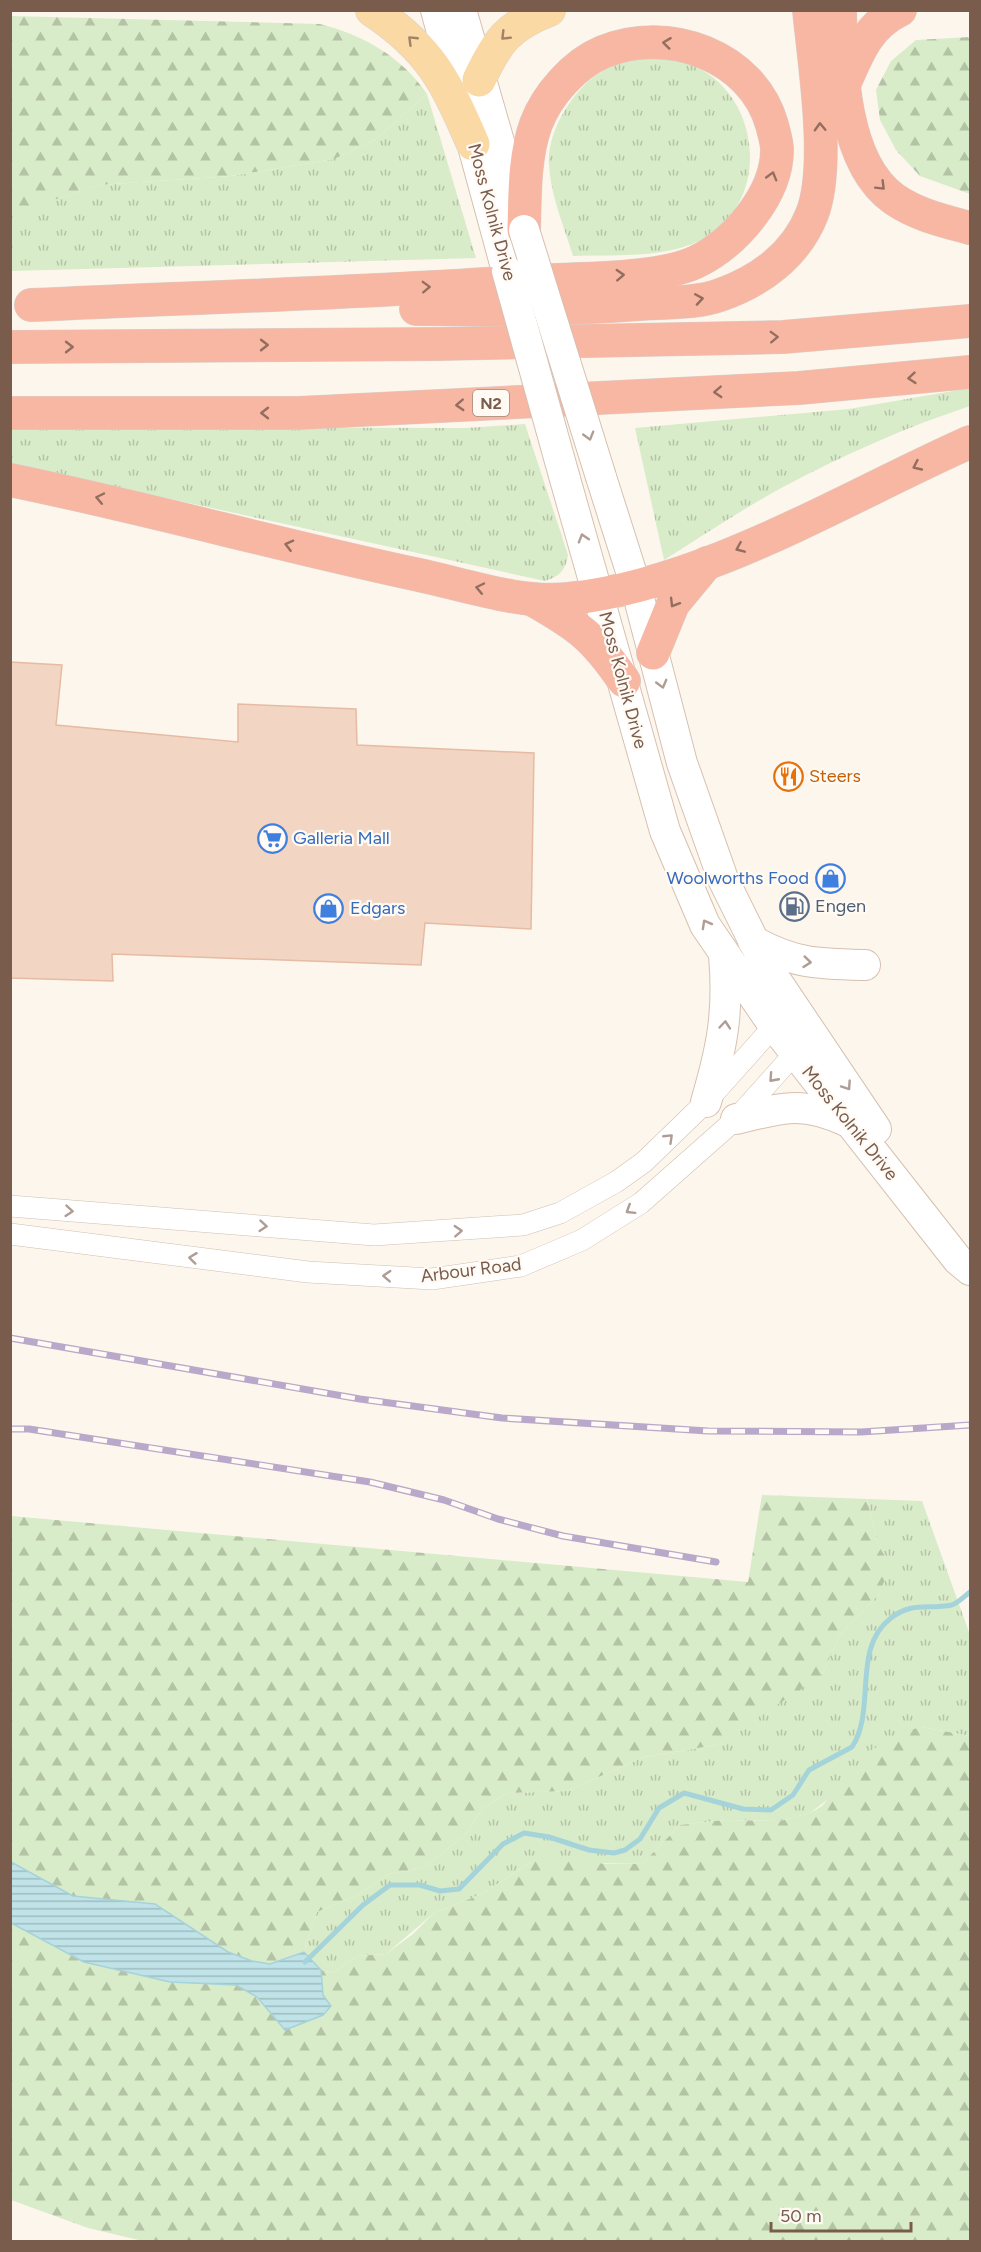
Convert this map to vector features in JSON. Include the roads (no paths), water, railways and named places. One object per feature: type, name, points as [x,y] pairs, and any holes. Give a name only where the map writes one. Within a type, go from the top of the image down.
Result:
[{"type":"highway","points":[[21,305],[438,309],[603,307],[679,302],[717,296],[745,285],[768,272],[797,242],[813,213],[820,182],[820,122],[809,10]]},
{"type":"highway","points":[[840,10],[843,87],[859,149],[872,178],[892,198],[919,214],[970,228]]},
{"type":"highway","points":[[843,87],[858,51],[869,34],[900,10]]},
{"type":"highway","points":[[21,305],[463,286],[656,274],[696,262],[735,234],[754,212],[772,180],[778,148],[767,110],[756,89],[737,69],[709,54],[683,45],[659,42],[603,51],[565,79],[550,98],[537,121],[513,207]]},
{"type":"highway","points":[[10,347],[450,344],[783,337],[970,321]]},
{"type":"highway","name":"N2","points":[[10,413],[311,412],[799,388],[970,372]]},
{"type":"highway","points":[[10,480],[127,504],[349,560],[530,598],[565,599],[636,587],[708,562],[800,523],[970,442]]},
{"type":"highway","points":[[653,652],[673,604],[708,562]]},
{"type":"highway","points":[[530,598],[583,631],[606,654],[624,681]]},
{"type":"main road","points":[[372,10],[398,27],[433,65],[446,83],[473,144]]},
{"type":"main road","name":"Moss Kolnik Drive","points":[[436,10],[473,144],[513,207],[565,479],[600,594],[665,831],[705,925],[724,954],[783,1016],[803,1044],[874,1127],[956,1237],[970,1265]]},
{"type":"main road","name":"Moss Kolnik Drive","points":[[461,10],[513,207],[636,587],[682,763],[723,879],[753,941],[783,1016]]},
{"type":"main road","points":[[479,80],[493,51],[506,34],[516,25],[549,10]]},
{"type":"main road","points":[[753,941],[796,961],[865,965]]},
{"type":"main road","points":[[706,1102],[719,1060],[725,1029],[724,954]]},
{"type":"main road","name":"Moss Kolnik Drive","points":[[803,1044],[846,1121],[958,1260],[970,1270]]},
{"type":"main road","points":[[736,1119],[790,1107],[824,1111],[846,1121]]},
{"type":"street","points":[[10,1206],[374,1235],[523,1225],[560,1213],[616,1182],[644,1162],[706,1102],[783,1016]]},
{"type":"street","name":"Arbour Road","points":[[10,1234],[319,1273],[432,1279],[521,1266],[582,1240],[641,1203],[736,1119],[803,1044]]},
{"type":"water","points":[[11,1862],[73,1896],[155,1904],[228,1952],[252,1961],[270,1964],[304,1952],[321,1970],[323,1995],[331,2006],[323,2015],[285,2030],[257,1997],[236,1985],[170,1982],[84,1962],[11,1923]]},
{"type":"waterway","points":[[305,1962],[363,1905],[390,1885],[420,1885],[440,1891],[459,1889],[503,1844],[524,1833],[549,1837],[589,1850],[614,1853],[625,1850],[640,1839],[659,1808],[684,1793],[743,1809],[771,1810],[793,1795],[809,1770],[852,1747],[863,1715],[868,1662],[872,1645],[879,1631],[899,1613],[914,1608],[952,1605],[970,1592]]},
{"type":"railway","points":[[10,1338],[360,1399],[502,1418],[708,1431],[861,1432],[970,1425]]},
{"type":"railway","points":[[10,1429],[29,1429],[370,1482],[444,1500],[498,1519],[563,1536],[716,1562]]},
{"type":"place","name":"Steers","points":[[788,776]]},
{"type":"place","name":"Galleria Mall","points":[[272,838]]},
{"type":"place","name":"Woolworths Food","points":[[830,878]]},
{"type":"place","name":"Engen","points":[[794,906]]},
{"type":"place","name":"Edgars","points":[[329,908]]}]
